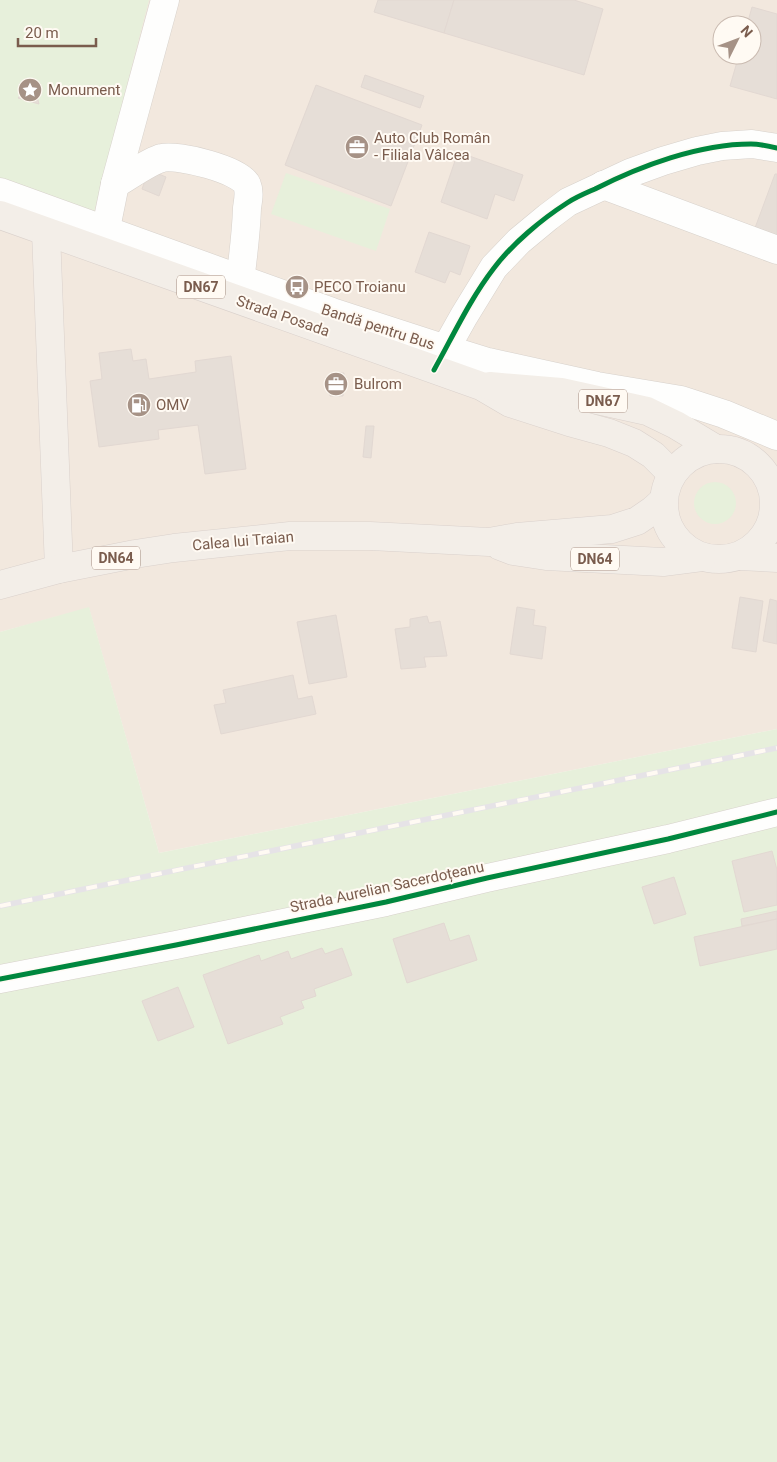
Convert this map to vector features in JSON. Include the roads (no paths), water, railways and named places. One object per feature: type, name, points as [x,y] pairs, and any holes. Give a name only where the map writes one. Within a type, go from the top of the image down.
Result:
[{"type":"main road","name":"Strada Posada","points":[[0,215],[46,232],[104,241],[440,360],[510,403],[608,433],[634,443],[653,455],[672,474]]},
{"type":"main road","points":[[46,232],[59,569]]},
{"type":"main road","name":"Strada Posada","points":[[481,386],[561,392],[647,410],[716,449]]},
{"type":"main road","points":[[739,556],[755,546],[767,532],[774,515],[773,481],[757,463],[742,453],[724,448],[706,449],[690,456],[676,468],[666,483],[663,501],[665,519],[673,536],[686,548],[702,557],[721,560],[739,556],[777,558]]},
{"type":"main road","name":"Calea lui Traian","points":[[0,584],[59,569],[164,549],[290,536],[370,536],[489,542],[612,529],[637,521],[663,501]]},
{"type":"main road","name":"Calea lui Traian","points":[[489,542],[513,551],[546,556],[663,562],[702,557]]},
{"type":"street","points":[[0,192],[104,241],[115,184],[165,0]]},
{"type":"street","points":[[440,360],[494,268],[513,247],[561,207],[630,173],[697,151],[722,146],[752,144],[777,148]]},
{"type":"street","points":[[115,184],[156,160],[170,157],[179,157],[203,163],[244,180],[248,190],[239,290]]},
{"type":"street","points":[[603,185],[777,250]]},
{"type":"street","name":"Bandă pentru Bus","points":[[440,360],[488,362],[597,386],[681,400],[724,414],[777,436]]},
{"type":"street","name":"Strada Aurelian Sacerdoțeanu","points":[[0,979],[386,902],[668,839],[777,812]]},
{"type":"railway","points":[[0,906],[777,748]]},
{"type":"place","name":"Monument","points":[[30,90]]},
{"type":"place","name":"Auto Club Român - Filiala Vâlcea","points":[[357,147]]},
{"type":"place","name":"PECO Troianu","points":[[297,287]]},
{"type":"place","name":"Bulrom","points":[[336,384]]},
{"type":"place","name":"OMV","points":[[139,405]]}]
